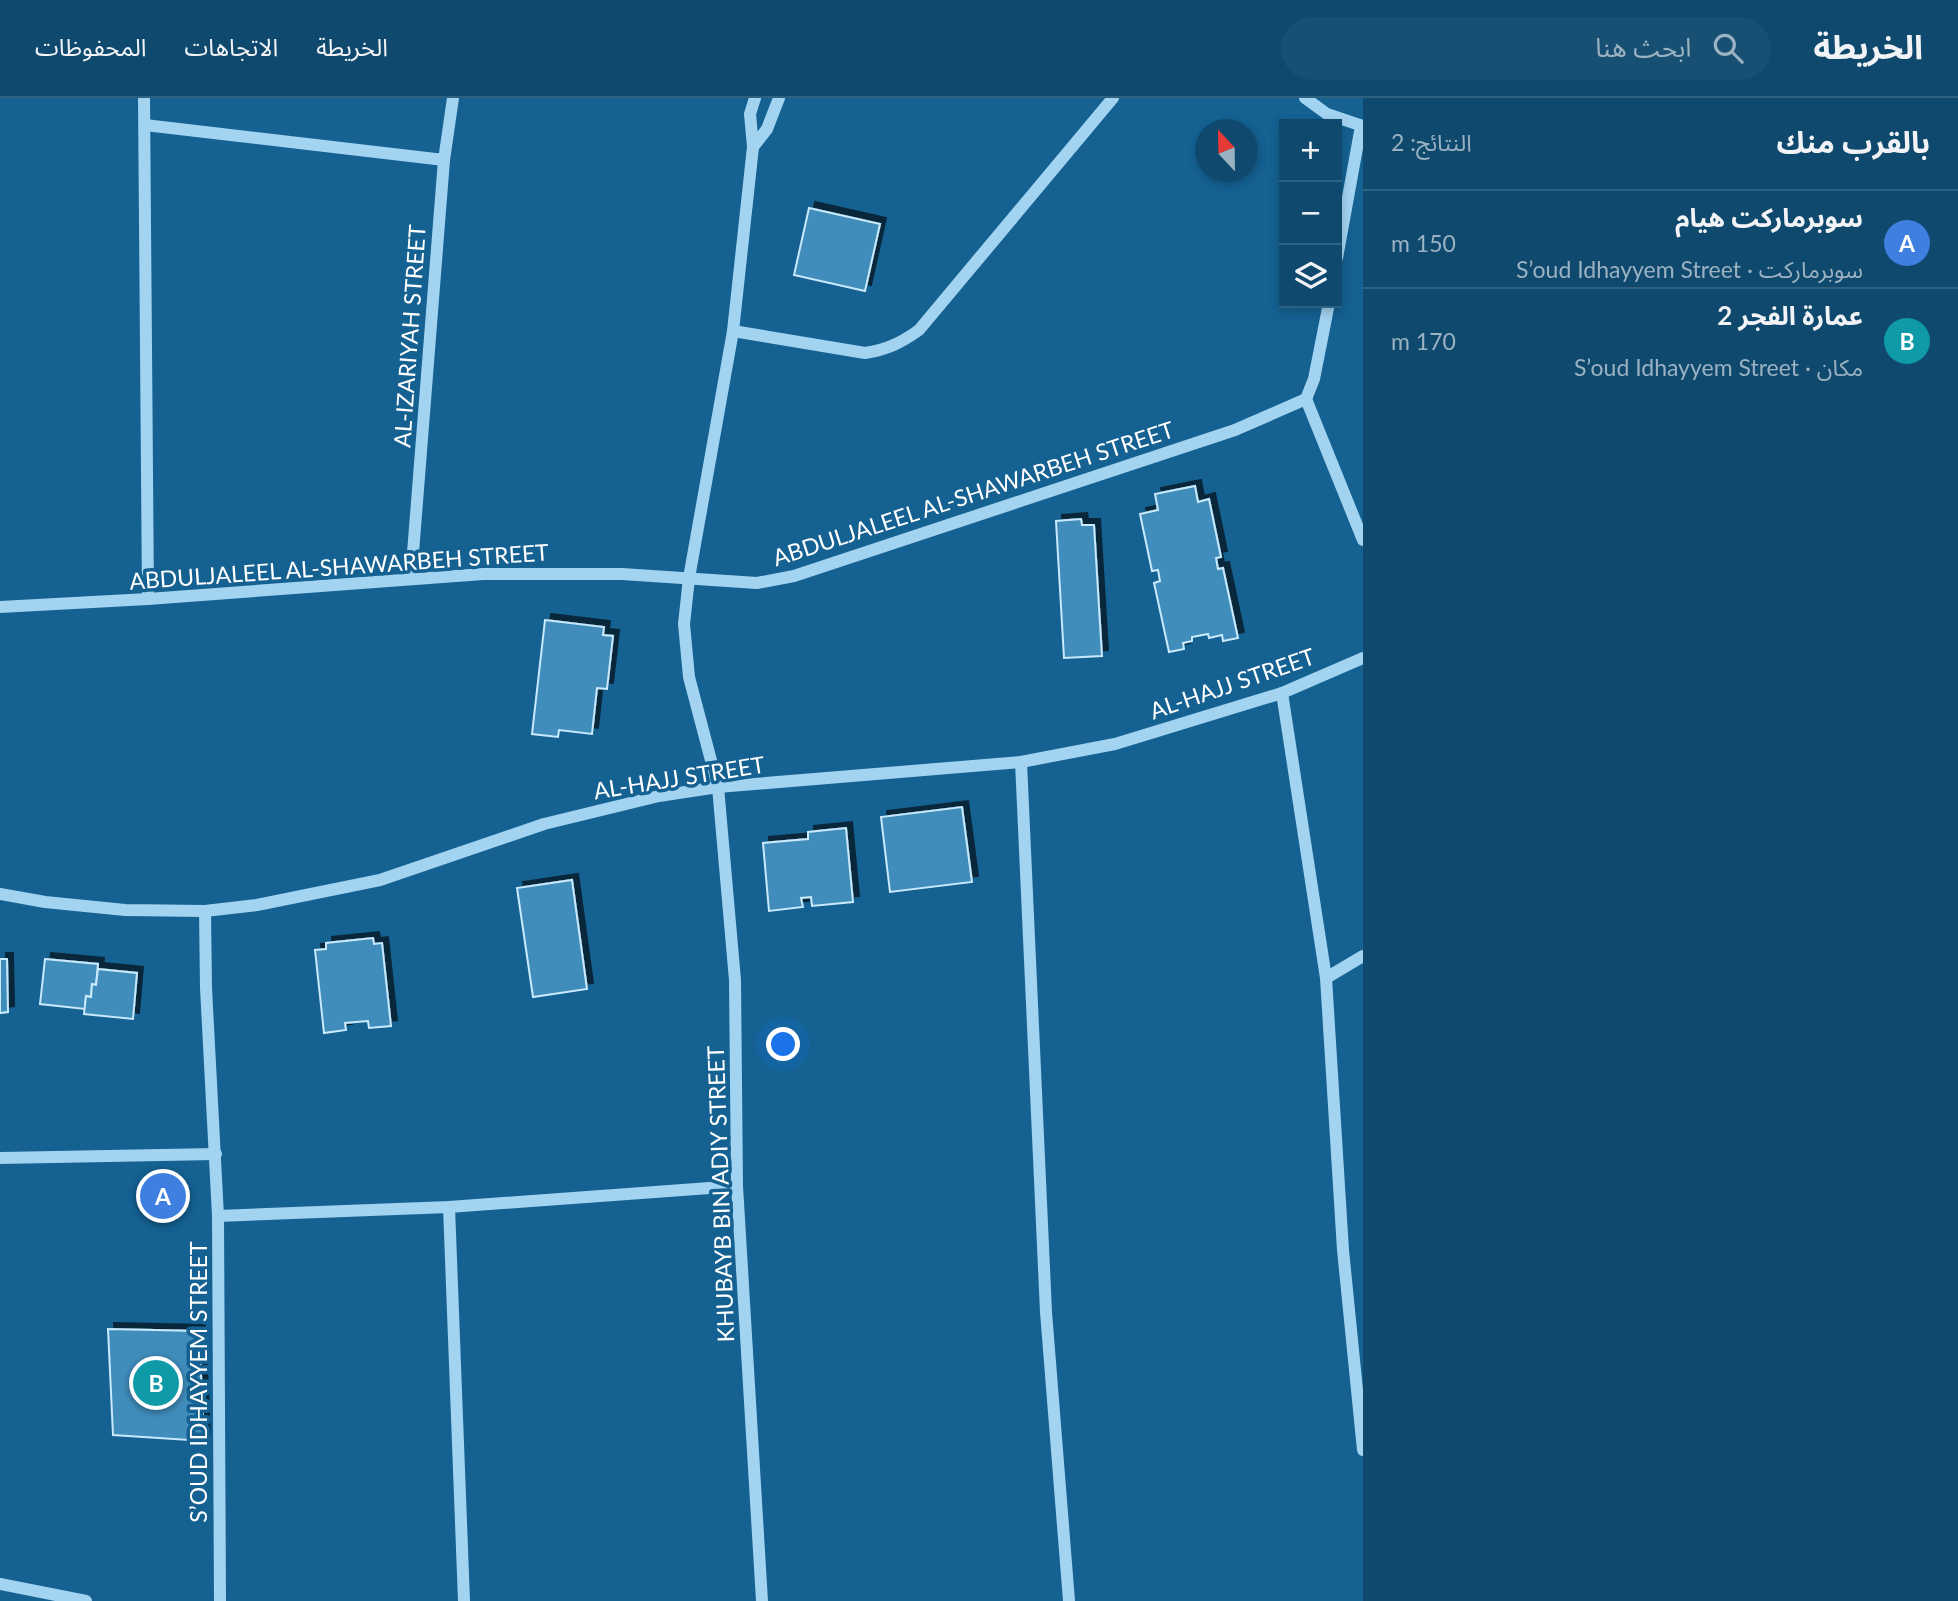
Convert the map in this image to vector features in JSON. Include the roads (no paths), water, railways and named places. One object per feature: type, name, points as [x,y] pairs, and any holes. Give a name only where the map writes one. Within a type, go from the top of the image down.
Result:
[{"type":"street","points":[[144,98],[148,600]]},
{"type":"street","name":"AL-IZARIYAH STREET","points":[[411,578],[444,160],[453,98]]},
{"type":"street","name":"KHUBAYB BIN ADIY STREET","points":[[755,98],[750,114],[753,146],[733,331],[689,578],[684,624],[689,677],[718,787],[735,980],[737,1186],[762,1601]]},
{"type":"street","points":[[753,146],[767,130],[779,98]]},
{"type":"street","points":[[733,331],[865,353],[885,350],[904,341],[919,330],[1113,98]]},
{"type":"street","points":[[1305,98],[1327,114],[1362,126],[1339,245]]},
{"type":"street","points":[[145,125],[444,160]]},
{"type":"street","points":[[1328,308],[1314,379],[1306,399],[1363,540]]},
{"type":"street","name":"ABDULJALEEL AL-SHAWARBEH STREET","points":[[0,607],[148,600],[411,578],[555,573],[757,583],[794,576],[1235,430],[1306,399]]},
{"type":"street","name":"AL-HAJJ STREET","points":[[0,894],[45,902],[125,910],[205,911],[257,905],[380,880],[544,824],[659,796],[718,787],[1021,762],[1115,744],[1282,693],[1363,658]]},
{"type":"street","points":[[1282,693],[1326,978],[1343,1250],[1363,1450]]},
{"type":"street","points":[[1021,762],[1046,1312],[1069,1601]]},
{"type":"street","name":"S’OUD IDHAYYEM STREET","points":[[205,911],[206,988],[218,1216],[220,1601]]},
{"type":"street","points":[[1326,978],[1363,957]]},
{"type":"street","points":[[0,1158],[216,1154]]},
{"type":"street","points":[[218,1216],[449,1207],[737,1186]]},
{"type":"street","points":[[449,1207],[464,1601]]},
{"type":"street","points":[[0,1584],[86,1601]]},
{"type":"place","name":"سوبرماركت هيام","points":[[163,1196]]},
{"type":"place","name":"عمارة الفجر 2","points":[[156,1383]]}]
